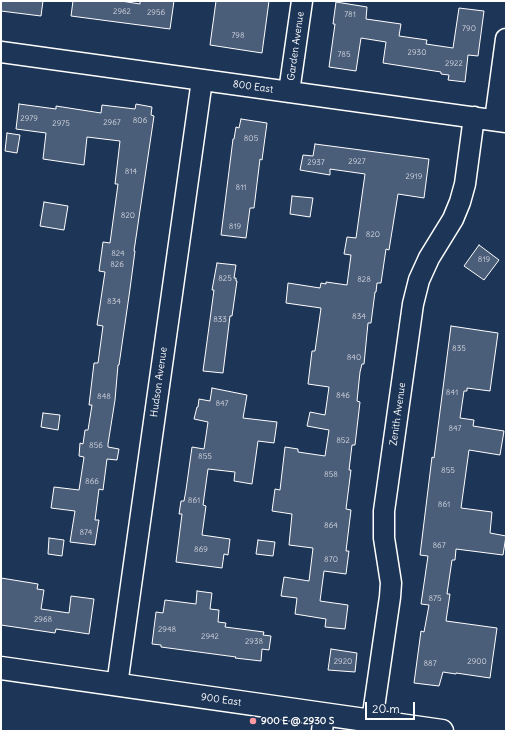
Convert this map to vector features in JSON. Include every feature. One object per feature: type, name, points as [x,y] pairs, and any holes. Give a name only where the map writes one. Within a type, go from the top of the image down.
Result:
[{"type":"street","name":"Garden Avenue","points":[[289,92],[302,1]]},
{"type":"street","points":[[500,121],[506,39]]},
{"type":"street","name":"800 East","points":[[1,52],[500,121]]},
{"type":"street","name":"Hudson Avenue","points":[[117,685],[202,80]]},
{"type":"street","name":"Zenith Avenue","points":[[372,721],[391,583],[390,568],[384,538],[384,511],[414,304],[419,280],[429,258],[453,219],[460,202],[465,184],[474,117]]},
{"type":"street","name":"900 East","points":[[1,668],[117,685],[323,723],[372,721],[442,731]]},
{"type":"building","points":[[1,1],[43,1],[41,16],[1,11]]},
{"type":"building","points":[[73,1],[121,1],[140,4],[140,1],[174,1],[170,29],[71,16]]},
{"type":"building","points":[[216,1],[269,1],[262,53],[210,45]]},
{"type":"building","points":[[336,2],[367,7],[366,19],[401,24],[399,36],[427,40],[426,44],[453,48],[459,8],[484,11],[478,56],[468,55],[465,82],[448,80],[449,75],[441,74],[441,72],[383,63],[386,42],[361,38],[356,71],[329,67],[335,24],[333,24]]},
{"type":"building","points":[[19,104],[56,109],[56,106],[101,113],[102,105],[135,109],[136,104],[152,107],[151,115],[154,116],[108,444],[108,447],[119,449],[117,460],[107,459],[103,490],[99,489],[95,520],[99,520],[95,545],[70,542],[75,511],[51,508],[54,487],[79,490],[84,457],[79,456],[80,443],[83,444],[85,430],[88,430],[92,405],[89,405],[94,363],[98,363],[103,326],[97,325],[105,272],[99,271],[103,242],[110,243],[118,184],[115,184],[120,141],[87,137],[84,165],[43,159],[46,133],[16,129]]},
{"type":"building","points":[[241,119],[267,123],[262,160],[260,159],[254,208],[250,208],[246,238],[221,235],[233,139],[236,127],[239,128]]},
{"type":"building","points":[[7,133],[20,135],[17,153],[5,151]]},
{"type":"building","points":[[315,144],[429,159],[424,198],[398,194],[389,250],[386,249],[381,283],[377,283],[371,323],[368,323],[364,364],[362,364],[360,372],[357,401],[360,402],[355,445],[352,445],[349,470],[351,470],[346,509],[351,510],[346,551],[349,551],[346,574],[324,571],[320,601],[348,605],[345,629],[325,627],[326,619],[295,614],[297,598],[281,596],[284,577],[309,581],[313,548],[289,545],[292,514],[272,511],[275,489],[280,490],[285,447],[298,449],[298,452],[325,456],[329,430],[307,426],[310,412],[325,415],[329,387],[308,384],[312,351],[315,351],[321,308],[286,303],[288,283],[320,288],[321,283],[326,284],[326,282],[347,285],[351,255],[344,254],[347,237],[356,238],[365,174],[330,169],[330,175],[300,170],[303,155],[313,156]]},
{"type":"building","points":[[292,196],[313,198],[310,217],[290,214]]},
{"type":"building","points":[[44,202],[68,206],[64,230],[40,226]]},
{"type":"building","points":[[479,245],[499,260],[484,280],[464,266]]},
{"type":"building","points":[[217,263],[236,265],[234,278],[236,278],[237,281],[232,316],[230,316],[223,373],[203,371],[214,290],[212,290]]},
{"type":"building","points":[[451,326],[498,333],[490,391],[467,388],[467,391],[464,391],[460,418],[474,420],[473,426],[504,431],[500,455],[469,450],[461,508],[492,512],[490,533],[506,536],[503,555],[456,549],[455,560],[452,560],[447,594],[450,594],[446,621],[497,628],[490,678],[443,672],[439,686],[414,683],[421,631],[424,632],[429,605],[421,604],[428,556],[420,555],[432,457],[434,458]]},
{"type":"building","points":[[212,388],[247,395],[243,418],[277,422],[274,443],[258,441],[252,484],[234,481],[235,472],[208,469],[203,505],[206,506],[202,535],[230,539],[228,555],[224,554],[222,568],[176,562],[182,514],[179,514],[181,501],[184,501],[192,447],[204,449],[208,422],[194,419],[199,399],[210,401]]},
{"type":"building","points":[[43,413],[60,415],[58,430],[41,427]]},
{"type":"building","points":[[49,538],[64,540],[62,556],[48,554]]},
{"type":"building","points":[[258,540],[275,542],[273,556],[256,554]]},
{"type":"building","points":[[1,578],[38,584],[37,589],[44,590],[41,609],[69,613],[71,596],[94,599],[89,634],[56,629],[55,633],[1,625]]},
{"type":"building","points":[[197,591],[212,593],[210,609],[219,610],[218,622],[226,623],[225,627],[264,632],[263,635],[271,636],[269,650],[262,649],[261,661],[161,647],[161,645],[152,644],[156,612],[163,613],[165,600],[196,604]]},
{"type":"building","points":[[331,649],[357,653],[355,672],[328,670]]},
{"type":"place","name":"900 E @ 2930 S","points":[[253,721]]}]
